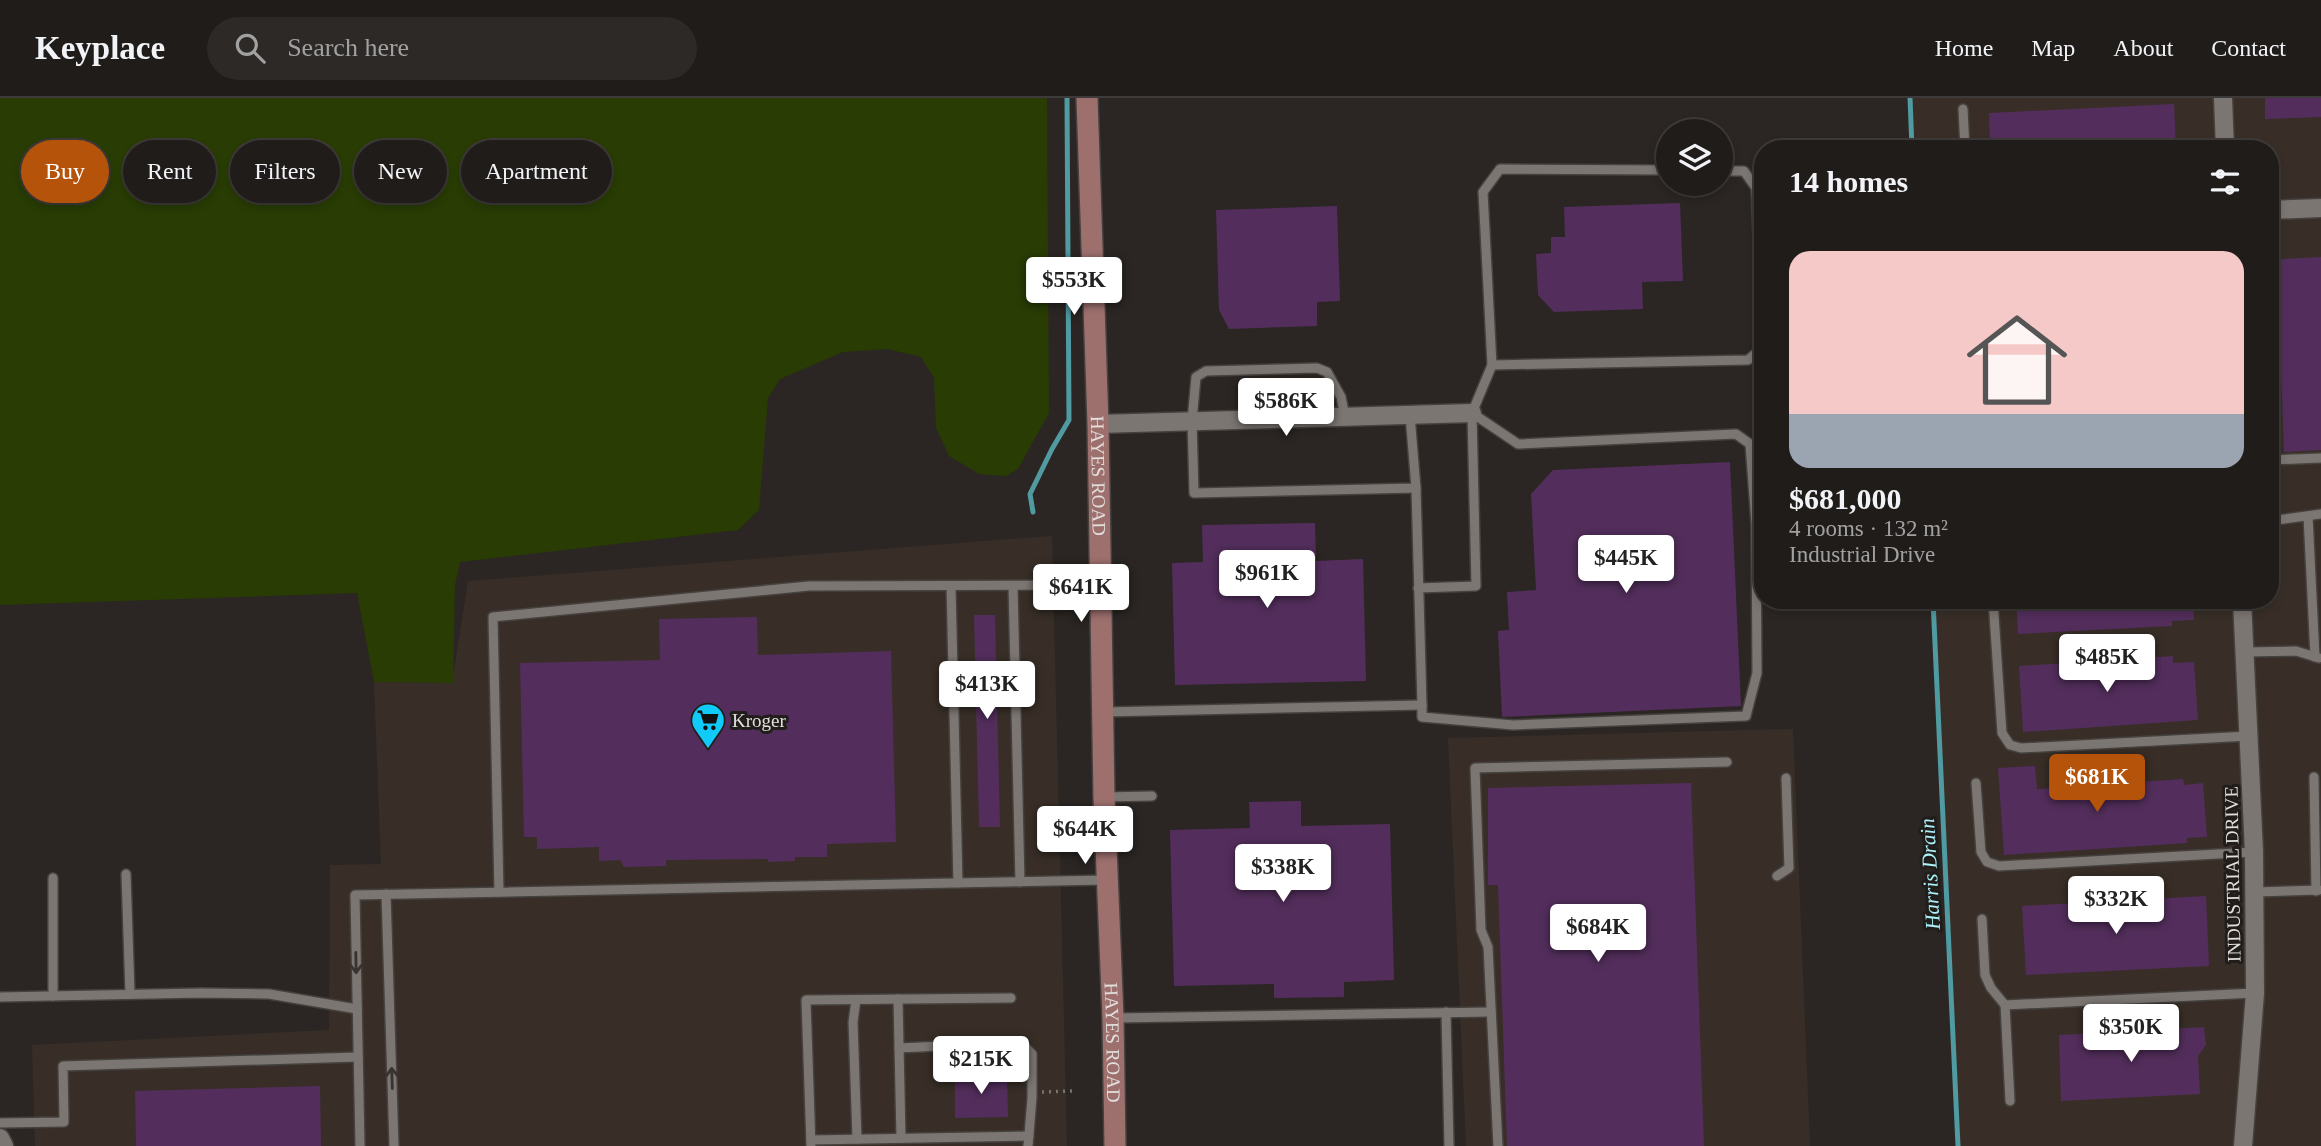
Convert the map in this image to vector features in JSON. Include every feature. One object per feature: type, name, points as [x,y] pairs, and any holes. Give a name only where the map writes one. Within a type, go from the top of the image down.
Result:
[{"type":"street","name":"HAYES ROAD","points":[[1087,98],[1098,424],[1104,797],[1115,1146]]},
{"type":"street","points":[[2223,98],[2225,140]]},
{"type":"street","points":[[2279,210],[2321,208]]},
{"type":"street","points":[[1098,424],[1472,413]]},
{"type":"street","name":"INDUSTRIAL DRIVE","points":[[2243,609],[2255,892],[2255,993],[2243,1146]]},
{"type":"street","points":[[0,1138],[4,1146]]},
{"type":"lane","points":[[1963,109],[1965,140]]},
{"type":"lane","points":[[1418,588],[1476,586],[1472,413],[1492,365],[1483,192],[1500,169],[1656,170]]},
{"type":"lane","points":[[1733,171],[1744,171],[1754,185]]},
{"type":"lane","points":[[1492,365],[1748,360],[1754,355]]},
{"type":"lane","points":[[1345,416],[1341,397],[1327,372],[1317,368],[1206,371],[1196,377],[1192,421],[1194,493],[1416,488]]},
{"type":"lane","points":[[1472,413],[1518,444],[1736,434],[1750,444],[1754,497]]},
{"type":"lane","points":[[1410,415],[1416,488],[1422,717],[1513,725],[1746,716],[1758,674],[1757,609]]},
{"type":"lane","points":[[2279,460],[2321,458]]},
{"type":"lane","points":[[2279,520],[2321,513]]},
{"type":"lane","points":[[2245,652],[2296,651],[2318,658],[2308,516]]},
{"type":"lane","points":[[499,892],[494,617],[809,586],[1101,585]]},
{"type":"lane","points":[[951,586],[958,883]]},
{"type":"lane","points":[[1013,586],[1020,882]]},
{"type":"lane","points":[[1994,609],[2002,733],[2010,745],[2021,748],[2249,736]]},
{"type":"lane","points":[[1102,712],[1422,705]]},
{"type":"lane","points":[[1498,1146],[1488,947],[1481,930],[1475,768],[1727,762]]},
{"type":"lane","points":[[2255,892],[2319,890],[2314,776]]},
{"type":"lane","points":[[1777,876],[1789,868],[1786,778]]},
{"type":"lane","points":[[1976,783],[1981,852],[1987,862],[1998,866],[2254,852]]},
{"type":"lane","points":[[1104,797],[1152,796]]},
{"type":"lane","points":[[126,874],[130,995]]},
{"type":"lane","points":[[53,878],[53,996]]},
{"type":"lane","points":[[360,1146],[355,895],[1107,880]]},
{"type":"lane","points":[[386,894],[394,1146]]},
{"type":"lane","points":[[1982,919],[1984,975],[2005,1005],[2010,1101]]},
{"type":"lane","points":[[2005,1005],[2255,993]]},
{"type":"lane","points":[[0,997],[269,995],[357,1009]]},
{"type":"lane","points":[[899,1048],[1008,1043],[1024,1046],[1032,1054],[1028,1141],[901,1138],[811,1143],[806,1000],[1011,998]]},
{"type":"lane","points":[[898,999],[901,1138]]},
{"type":"lane","points":[[856,1000],[853,1022],[857,1139]]},
{"type":"lane","points":[[1446,1012],[1449,1146]]},
{"type":"lane","points":[[1113,1018],[1491,1012]]},
{"type":"lane","points":[[0,1123],[64,1122],[63,1066],[358,1056]]},
{"type":"path","points":[[1032,1092],[1072,1091]]},
{"type":"shaded area","points":[[1911,98],[2321,98],[2321,1146],[1960,1146],[1935,609],[2279,609],[2279,140],[1913,140]]},
{"type":"shaded area","points":[[1052,536],[1067,1146],[35,1146],[32,1045],[329,1030],[330,865],[381,864],[374,682],[452,683],[468,581]]},
{"type":"shaded area","points":[[1793,729],[1810,1146],[1466,1146],[1448,738]]},
{"type":"green space","points":[[0,98],[1047,98],[1049,413],[1018,469],[1006,476],[979,474],[949,456],[936,428],[934,378],[921,357],[887,349],[843,352],[780,379],[768,398],[759,510],[738,530],[460,562],[455,585],[453,683],[374,682],[357,593],[0,605]]},
{"type":"building","points":[[2265,98],[2321,98],[2321,117],[2265,119]]},
{"type":"building","points":[[2174,104],[2176,140],[1990,140],[1989,113]]},
{"type":"building","points":[[1680,203],[1683,281],[1642,282],[1643,309],[1554,312],[1538,295],[1536,254],[1551,253],[1551,237],[1565,237],[1564,207]]},
{"type":"building","points":[[1337,206],[1340,301],[1317,302],[1317,326],[1229,329],[1219,310],[1216,210]]},
{"type":"building","points":[[2321,257],[2321,450],[2284,452],[2279,318],[2279,262],[2282,259]]},
{"type":"building","points":[[1730,462],[1741,706],[1502,717],[1498,631],[1509,630],[1507,592],[1536,590],[1531,494],[1553,470]]},
{"type":"building","points":[[1315,523],[1316,561],[1363,559],[1366,681],[1175,685],[1172,563],[1203,562],[1202,525]]},
{"type":"building","points":[[2017,609],[2193,609],[2194,620],[2172,621],[2172,626],[2018,634]]},
{"type":"building","points":[[974,615],[995,615],[1000,827],[979,827]]},
{"type":"building","name":"Kroger","points":[[757,617],[758,655],[891,651],[896,842],[827,844],[827,857],[795,857],[795,861],[666,860],[666,866],[624,867],[620,860],[599,861],[599,847],[537,849],[537,837],[524,837],[520,663],[660,660],[659,619]]},
{"type":"building","points":[[2173,656],[2173,663],[2194,662],[2198,720],[2023,732],[2019,666]]},
{"type":"building","points":[[2035,766],[2037,789],[2183,779],[2184,785],[2203,783],[2207,837],[2187,838],[2187,843],[2004,855],[1998,768]]},
{"type":"building","points":[[1691,783],[1704,1146],[1507,1146],[1498,885],[1488,885],[1488,788]]},
{"type":"building","points":[[1301,801],[1301,826],[1390,824],[1394,980],[1344,982],[1344,997],[1274,998],[1274,984],[1174,986],[1170,830],[1250,828],[1249,802]]},
{"type":"building","points":[[2206,896],[2209,966],[2026,975],[2022,906]]},
{"type":"building","points":[[2204,1027],[2206,1045],[2198,1056],[2200,1094],[2061,1101],[2059,1035]]},
{"type":"building","points":[[1007,1073],[1008,1117],[955,1118],[955,1074]]},
{"type":"building","points":[[320,1086],[321,1146],[136,1146],[135,1091]]},
{"type":"waterway","points":[[1033,512],[1030,494],[1069,420],[1067,98]]},
{"type":"waterway","name":"Harris Drain","points":[[1910,98],[1912,140]]},
{"type":"waterway","name":"Harris Drain","points":[[1933,609],[1958,1146]]},
{"type":"place","name":"Kroger","points":[[708,750]]}]
